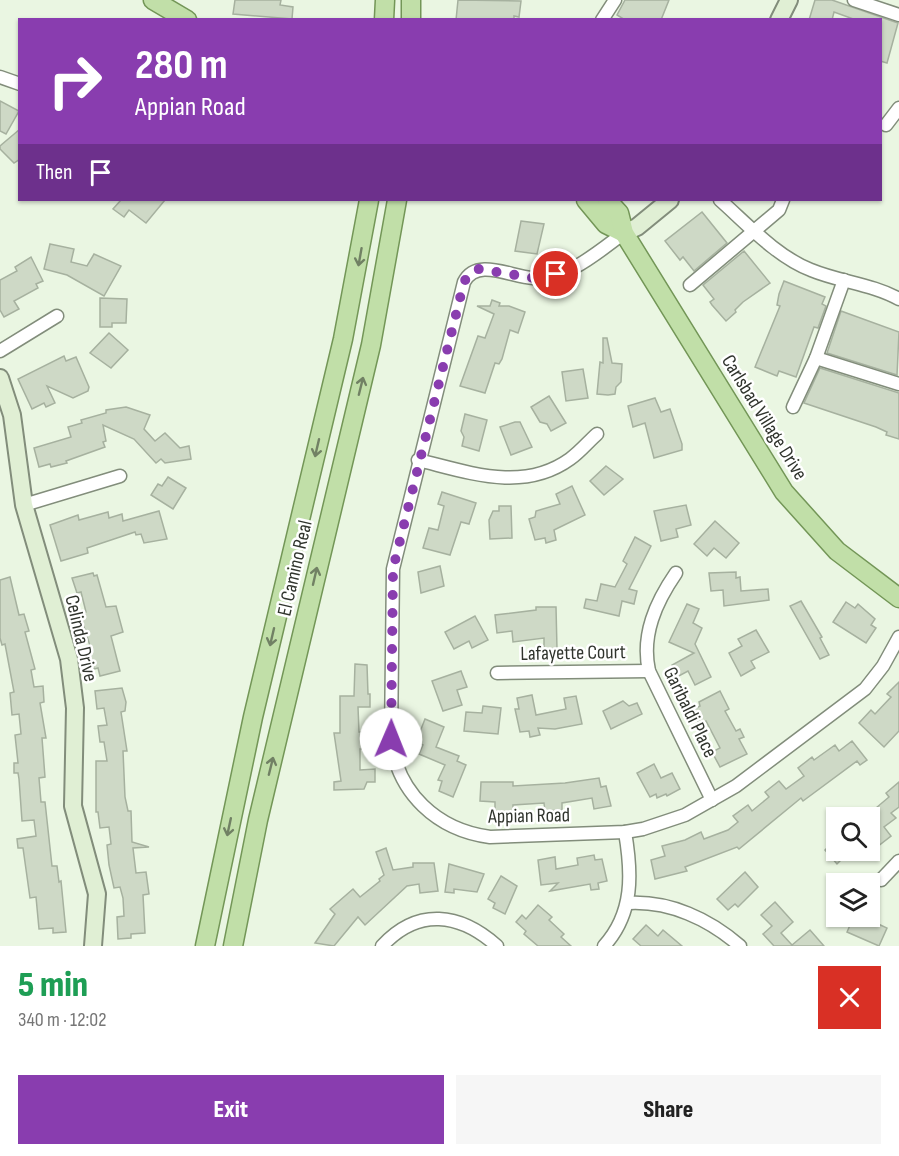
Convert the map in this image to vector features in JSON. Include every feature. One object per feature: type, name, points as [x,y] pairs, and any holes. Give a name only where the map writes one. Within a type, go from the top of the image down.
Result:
[{"type":"main road","points":[[153,0],[184,18]]},
{"type":"main road","points":[[384,18],[385,0]]},
{"type":"main road","points":[[411,0],[411,18]]},
{"type":"main road","name":"El Camino Real","points":[[205,946],[256,706],[343,339],[369,201]]},
{"type":"main road","name":"El Camino Real","points":[[233,946],[258,820],[371,345],[397,201]]},
{"type":"main road","name":"Carlsbad Village Drive","points":[[587,201],[606,224],[624,234]]},
{"type":"main road","name":"Carlsbad Village Drive","points":[[608,201],[619,213],[624,234],[784,492],[837,551],[899,598]]},
{"type":"street","points":[[603,18],[615,0]]},
{"type":"street","points":[[780,18],[789,0]]},
{"type":"street","points":[[861,1],[899,15]]},
{"type":"street","points":[[0,76],[18,83]]},
{"type":"street","points":[[886,125],[899,108]]},
{"type":"street","points":[[624,234],[637,227],[669,201]]},
{"type":"street","points":[[721,201],[795,263],[844,280],[883,290],[899,299]]},
{"type":"street","points":[[690,285],[779,210],[783,201]]},
{"type":"street","name":"Appian Road","points":[[624,234],[578,265],[544,277],[533,278],[485,269],[469,274],[464,282],[418,460],[393,569],[391,739],[405,786],[430,813],[450,825],[478,836],[643,830],[685,815],[736,786],[866,689],[883,666],[899,637]]},
{"type":"street","points":[[793,407],[816,357],[844,280]]},
{"type":"street","points":[[0,351],[57,316]]},
{"type":"street","points":[[816,357],[899,384]]},
{"type":"street","name":"Celinda Drive","points":[[0,378],[12,415],[24,505],[69,659],[75,708],[73,806],[97,894],[93,946]]},
{"type":"street","points":[[418,460],[501,480],[538,474],[569,460],[597,434]]},
{"type":"street","points":[[24,505],[120,476]]},
{"type":"street","name":"Garibaldi Place","points":[[676,573],[663,591],[649,626],[645,653],[649,671],[712,800]]},
{"type":"street","name":"Lafayette Court","points":[[497,673],[649,671]]},
{"type":"street","points":[[604,946],[611,938],[629,903],[631,868],[626,832]]},
{"type":"street","points":[[881,880],[899,861]]},
{"type":"street","points":[[629,903],[641,902],[678,910],[699,918],[740,946]]},
{"type":"street","points":[[382,946],[392,935],[412,923],[434,918],[450,919],[481,932],[497,946]]},
{"type":"building","points":[[235,0],[281,0],[280,5],[293,7],[292,18],[233,14]]},
{"type":"building","points":[[458,0],[521,1],[519,17],[456,18]]},
{"type":"building","points":[[625,0],[669,0],[662,18],[622,18],[617,15]]},
{"type":"building","points":[[815,0],[832,0],[898,23],[887,63],[882,62],[882,18],[850,18],[834,12],[832,18],[810,18]]},
{"type":"building","points":[[0,101],[18,110],[18,113],[6,134],[0,131]]},
{"type":"building","points":[[18,131],[18,160],[14,163],[0,149],[0,146]]},
{"type":"building","points":[[120,201],[164,201],[146,223],[129,210],[124,217],[113,209]]},
{"type":"building","points":[[702,212],[727,243],[694,271],[683,257],[680,260],[665,241]]},
{"type":"building","points":[[521,221],[544,224],[537,254],[515,251]]},
{"type":"building","points":[[50,244],[74,249],[71,262],[87,266],[94,254],[121,266],[104,296],[67,275],[44,269]]},
{"type":"building","points":[[744,251],[770,283],[743,302],[726,321],[710,302],[714,299],[703,285]]},
{"type":"building","points":[[31,257],[43,281],[36,284],[38,288],[14,301],[19,309],[4,317],[0,310],[0,280],[17,271],[15,267]]},
{"type":"building","points":[[784,281],[825,297],[822,304],[826,306],[818,328],[814,327],[796,377],[779,371],[777,376],[755,367],[780,306],[777,305]]},
{"type":"building","points":[[100,298],[127,299],[126,323],[112,323],[112,327],[100,327]]},
{"type":"building","points":[[492,300],[500,303],[499,306],[509,306],[525,312],[518,333],[510,330],[502,359],[499,364],[495,363],[485,393],[460,386],[478,336],[485,338],[494,314],[477,306],[490,306]]},
{"type":"building","points":[[841,311],[899,332],[897,375],[827,353]]},
{"type":"building","points":[[109,333],[128,350],[111,368],[90,353]]},
{"type":"building","points":[[603,338],[607,338],[612,363],[622,364],[621,382],[616,387],[615,394],[597,394],[600,362],[603,363]]},
{"type":"building","points":[[64,356],[66,361],[76,357],[89,387],[88,391],[73,398],[47,386],[55,403],[46,407],[44,403],[32,409],[18,379]]},
{"type":"building","points":[[820,368],[899,393],[899,439],[886,435],[887,432],[876,427],[804,403]]},
{"type":"building","points":[[583,369],[588,398],[566,401],[562,372]]},
{"type":"building","points":[[549,396],[566,423],[551,431],[547,424],[540,422],[531,407]]},
{"type":"building","points":[[655,398],[661,412],[670,409],[682,450],[654,458],[645,423],[633,427],[628,406]]},
{"type":"building","points":[[126,407],[150,415],[144,429],[155,441],[165,433],[180,448],[189,446],[191,459],[165,463],[161,459],[156,463],[134,439],[103,425],[105,447],[66,461],[67,463],[39,467],[34,448],[71,437],[68,427],[82,423],[81,420],[106,413],[106,410]]},
{"type":"building","points":[[465,414],[487,420],[479,451],[462,446],[464,437],[461,431]]},
{"type":"building","points":[[520,422],[532,447],[511,455],[500,427]]},
{"type":"building","points":[[606,466],[623,479],[604,495],[590,481]]},
{"type":"building","points":[[168,477],[186,488],[173,509],[151,495],[158,484],[162,486]]},
{"type":"building","points":[[572,486],[585,515],[554,530],[556,540],[546,543],[545,538],[535,540],[529,519],[535,517],[536,511],[560,504],[556,494]]},
{"type":"building","points":[[442,492],[476,503],[469,524],[461,522],[450,555],[423,548],[429,528],[438,530],[444,506],[438,504]]},
{"type":"building","points":[[686,505],[691,525],[676,529],[678,537],[661,541],[654,511]]},
{"type":"building","points":[[499,506],[511,506],[512,538],[490,539],[489,520],[493,511],[499,511]]},
{"type":"building","points":[[159,511],[167,539],[144,543],[141,534],[136,535],[135,532],[87,548],[88,553],[61,561],[50,525],[78,515],[79,520],[108,512],[109,518],[122,514],[123,521]]},
{"type":"building","points":[[715,521],[739,543],[726,558],[714,548],[707,556],[694,544]]},
{"type":"building","points":[[635,537],[651,546],[629,589],[637,591],[634,604],[622,601],[619,616],[584,608],[586,599],[597,601],[601,584],[615,587],[627,564],[623,561]]},
{"type":"building","points":[[440,566],[444,586],[421,593],[418,572]]},
{"type":"building","points":[[736,572],[736,578],[740,577],[741,591],[768,589],[769,600],[724,606],[723,590],[711,591],[709,573]]},
{"type":"building","points":[[93,573],[94,576],[97,575],[106,607],[116,606],[123,632],[111,636],[120,671],[100,676],[98,668],[94,669],[89,650],[91,649],[80,614],[86,612],[81,592],[77,593],[72,578]]},
{"type":"building","points":[[10,577],[19,615],[24,614],[29,631],[25,632],[35,669],[31,670],[34,687],[43,686],[44,702],[40,703],[46,738],[42,738],[45,777],[39,778],[41,802],[45,802],[52,866],[57,866],[59,882],[61,881],[66,932],[53,933],[53,928],[39,929],[36,897],[30,898],[23,848],[18,848],[17,839],[36,836],[34,820],[22,821],[18,773],[14,773],[14,763],[18,763],[15,735],[21,734],[19,714],[12,715],[10,693],[14,692],[5,644],[2,645],[0,638],[0,580]]},
{"type":"building","points":[[801,601],[822,637],[820,638],[829,655],[820,659],[790,606]]},
{"type":"building","points":[[846,602],[855,608],[858,604],[875,619],[871,625],[876,628],[866,643],[833,622]]},
{"type":"building","points":[[687,604],[699,609],[693,623],[702,628],[695,644],[711,677],[695,685],[688,671],[677,677],[672,665],[694,653],[669,642]]},
{"type":"building","points":[[536,607],[556,607],[557,649],[544,649],[544,638],[513,642],[512,631],[497,633],[495,615],[536,610]]},
{"type":"building","points":[[475,616],[488,640],[472,648],[469,641],[454,649],[445,632]]},
{"type":"building","points":[[756,630],[769,652],[751,661],[755,668],[741,676],[729,653],[742,646],[738,639]]},
{"type":"building","points":[[355,664],[367,665],[368,694],[370,694],[370,707],[358,707],[359,732],[370,732],[371,749],[360,749],[360,770],[375,769],[375,782],[367,782],[364,789],[334,790],[334,782],[341,781],[334,733],[340,733],[340,696],[354,696]]},
{"type":"building","points":[[461,671],[467,687],[457,690],[462,705],[443,711],[432,681]]},
{"type":"building","points":[[899,682],[899,731],[884,747],[859,723],[871,710],[875,714],[891,697],[887,694]]},
{"type":"building","points":[[122,688],[126,702],[125,711],[121,712],[127,751],[123,751],[125,797],[128,811],[131,811],[132,842],[149,847],[133,848],[136,873],[146,872],[149,894],[143,895],[145,933],[131,934],[131,938],[118,939],[117,917],[124,916],[123,898],[120,887],[114,888],[109,865],[107,845],[111,844],[109,827],[100,828],[98,812],[96,812],[96,761],[107,761],[104,742],[100,742],[98,726],[107,725],[104,708],[97,709],[95,691]]},
{"type":"building","points":[[720,691],[729,709],[725,711],[736,731],[740,729],[744,737],[739,739],[747,754],[720,767],[712,752],[720,748],[706,721],[699,724],[692,710],[700,706],[699,702]]},
{"type":"building","points":[[532,695],[536,715],[566,709],[564,698],[576,696],[582,724],[555,729],[538,728],[540,735],[530,737],[529,731],[520,732],[515,709],[519,709],[517,698]]},
{"type":"building","points":[[623,701],[629,706],[637,703],[642,714],[611,729],[603,711]]},
{"type":"building","points":[[483,706],[501,708],[498,734],[464,731],[466,712],[482,713]]},
{"type":"building","points":[[425,719],[444,727],[436,747],[459,756],[457,761],[466,765],[453,797],[439,791],[442,781],[438,780],[445,765],[419,754],[423,745],[416,742]]},
{"type":"building","points":[[852,741],[867,760],[860,765],[857,761],[803,801],[801,798],[739,849],[737,847],[685,867],[687,871],[655,879],[651,860],[665,856],[662,846],[685,840],[701,832],[704,839],[728,830],[738,822],[733,816],[748,805],[752,811],[769,797],[765,792],[779,781],[786,789],[804,776],[798,768],[812,757],[814,760],[835,745],[839,751]]},
{"type":"building","points":[[654,764],[661,778],[672,773],[680,789],[667,796],[666,794],[657,798],[656,794],[650,797],[637,773]]},
{"type":"building","points":[[599,778],[601,787],[606,786],[611,806],[594,809],[592,798],[562,803],[562,810],[545,811],[544,803],[513,805],[513,813],[495,813],[495,802],[480,801],[481,782],[513,782],[513,786],[565,783]]},
{"type":"building","points":[[899,782],[899,807],[891,813],[896,818],[884,827],[891,836],[880,845],[880,807],[877,807],[889,797],[886,793]]},
{"type":"building","points":[[386,848],[393,870],[413,867],[413,863],[434,863],[438,891],[420,893],[419,884],[407,886],[365,925],[358,917],[334,946],[315,943],[335,914],[330,909],[353,889],[360,897],[380,881],[379,879],[384,875],[376,852]]},
{"type":"building","points":[[594,855],[595,860],[602,859],[607,881],[598,883],[599,889],[591,890],[590,884],[550,891],[558,883],[541,885],[538,860],[555,857],[556,869],[578,865],[577,858]]},
{"type":"building","points":[[449,864],[484,874],[477,892],[454,889],[454,893],[445,892]]},
{"type":"building","points":[[745,872],[758,887],[738,907],[735,904],[728,910],[717,899]]},
{"type":"building","points":[[501,876],[517,886],[505,914],[493,908],[495,903],[488,899]]},
{"type":"building","points":[[775,902],[793,922],[781,933],[792,945],[810,930],[824,946],[774,946],[763,934],[772,926],[761,915]]},
{"type":"building","points":[[538,905],[552,917],[549,920],[564,934],[561,937],[571,946],[538,946],[524,934],[526,931],[516,922],[522,915],[526,919]]},
{"type":"building","points":[[646,925],[658,936],[663,930],[682,946],[641,946],[633,939]]},
{"type":"building","points":[[880,925],[887,928],[879,946],[847,932],[849,927],[880,927]]},
{"type":"route","points":[[391,739],[393,569],[396,548],[465,278],[479,269],[533,278],[556,274]]}]
